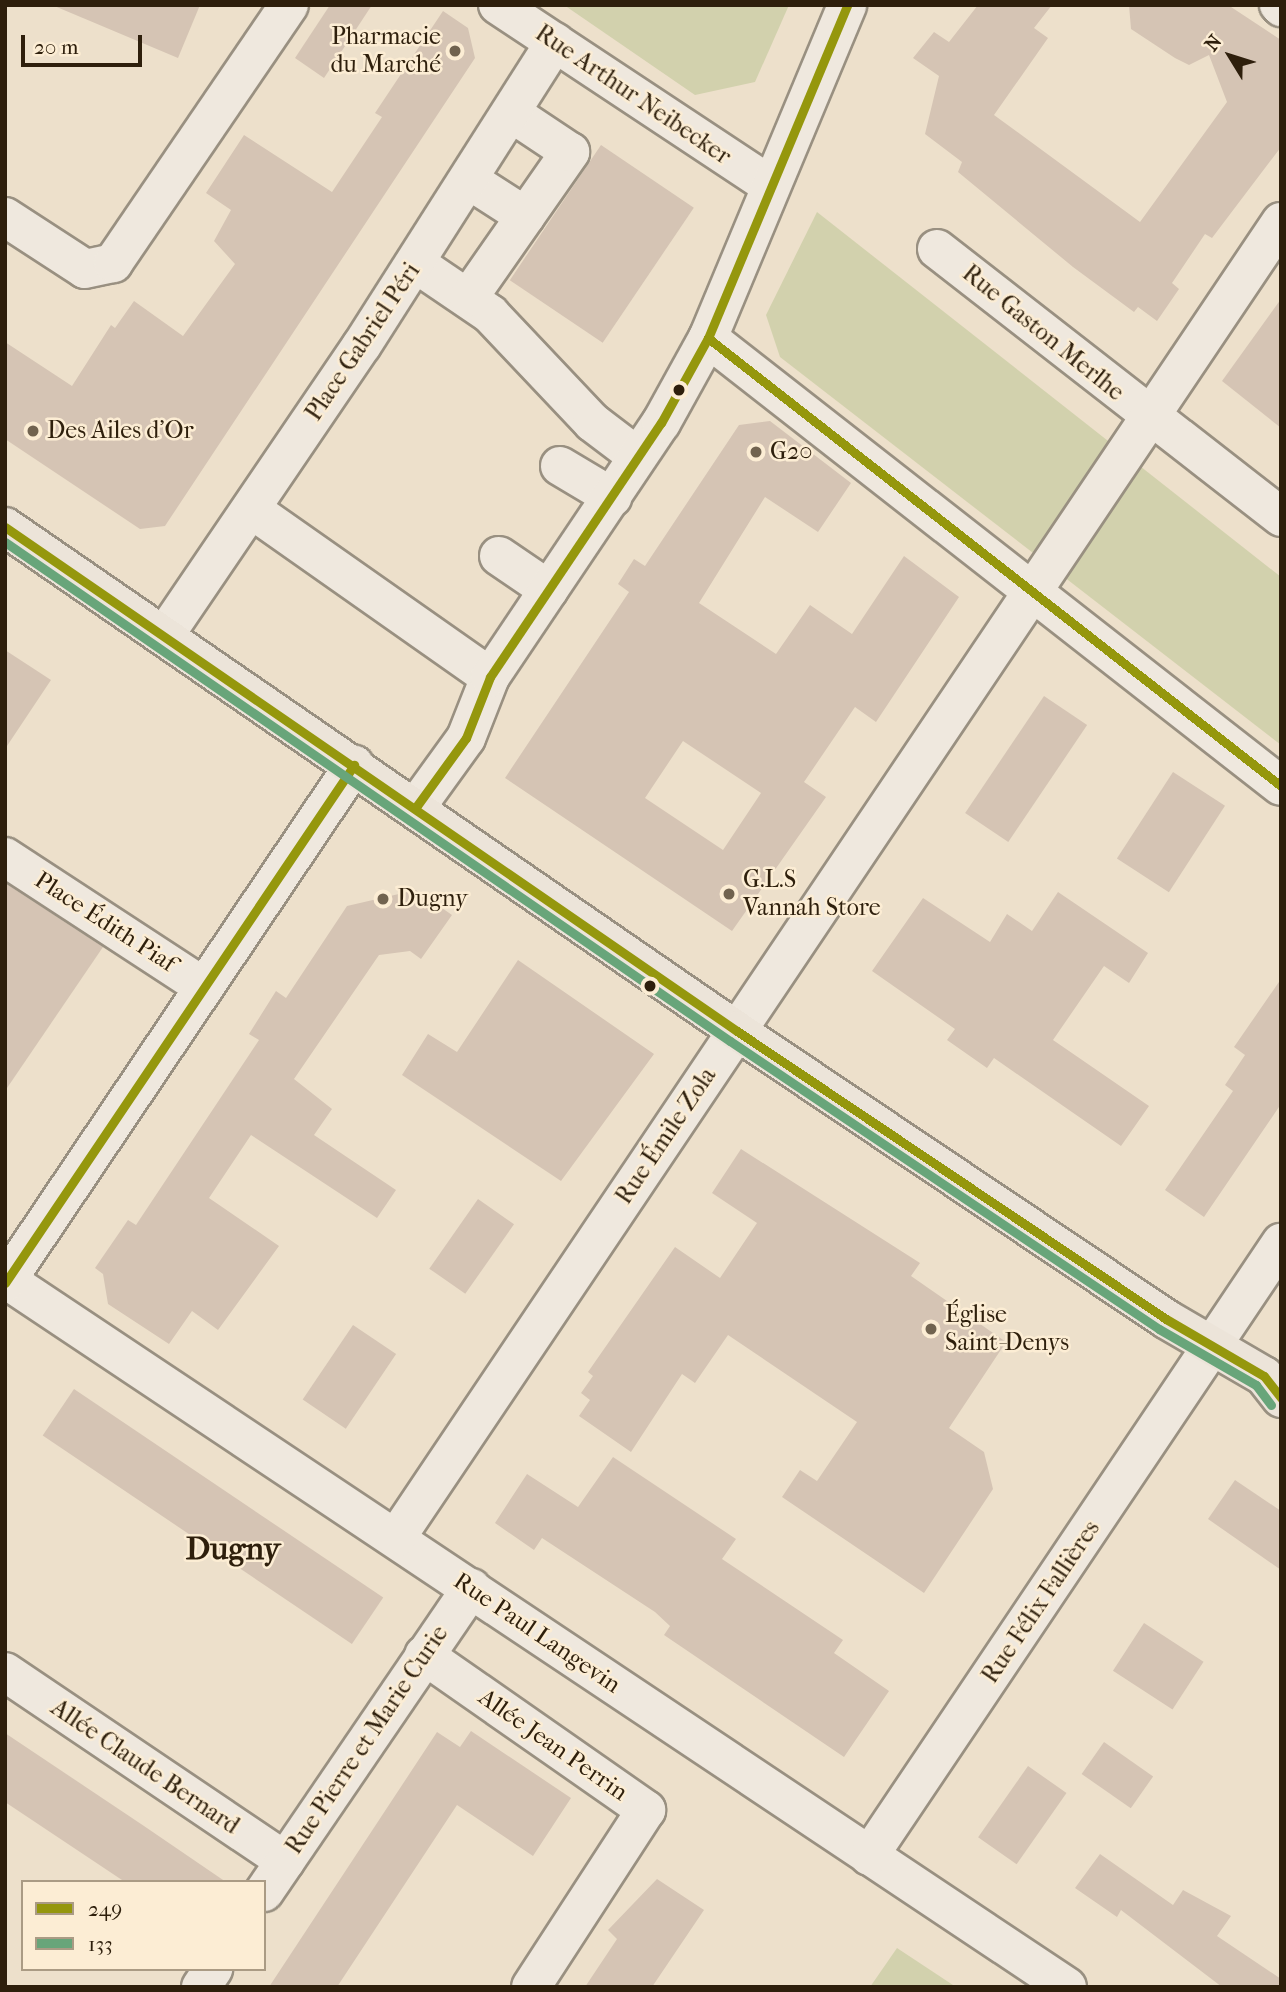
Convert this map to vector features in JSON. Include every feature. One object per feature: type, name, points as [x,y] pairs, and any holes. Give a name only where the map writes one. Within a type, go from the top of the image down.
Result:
[{"type":"main road","points":[[5,527],[416,807],[737,1031],[1212,1347],[1275,1383]]},
{"type":"street","points":[[5,217],[85,269],[113,263],[289,5]]},
{"type":"street","name":"Rue Arthur Neibecker","points":[[498,5],[768,184]]},
{"type":"street","points":[[416,807],[466,738],[490,677],[612,498],[708,338],[768,184],[847,5]]},
{"type":"street","name":"Place Gabriel Péri","points":[[164,636],[513,114],[555,42]]},
{"type":"street","points":[[469,297],[570,152],[513,114]]},
{"type":"street","points":[[469,180],[525,216]]},
{"type":"street","name":"Rue Gaston Merlhe","points":[[1029,594],[1281,222]]},
{"type":"street","name":"Rue Gaston Merlhe","points":[[937,249],[1149,418],[1281,517]]},
{"type":"street","points":[[415,262],[469,297],[602,430],[637,456]]},
{"type":"street","points":[[708,338],[1029,594],[1281,786]]},
{"type":"street","points":[[560,466],[612,498]]},
{"type":"street","points":[[251,509],[490,677]]},
{"type":"street","points":[[499,556],[549,590]]},
{"type":"street","name":"Rue Émile Zola","points":[[396,1538],[1029,594]]},
{"type":"street","points":[[6,1281],[354,765]]},
{"type":"street","name":"Place Édith Piaf","points":[[5,857],[204,987]]},
{"type":"street","name":"Rue Félix Fallières","points":[[869,1856],[1281,1243]]},
{"type":"street","name":"Rue Paul Langevin","points":[[6,1281],[1067,1987]]},
{"type":"street","name":"Rue Pierre et Marie Curie","points":[[266,1889],[471,1588]]},
{"type":"street","name":"Allée Jean Perrin","points":[[424,1655],[646,1810],[531,1987]]},
{"type":"street","name":"Allée Claude Bernard","points":[[5,1672],[285,1861]]},
{"type":"street","points":[[201,1987],[212,1971]]},
{"type":"green space","points":[[564,5],[789,5],[755,82],[695,95]]},
{"type":"green space","points":[[817,212],[1281,577],[1281,745],[780,357],[766,315]]},
{"type":"green space","points":[[897,1948],[956,1987],[870,1987]]},
{"type":"building","points":[[52,5],[200,5],[178,58]]},
{"type":"building","points":[[330,5],[372,5],[324,78],[295,58]]},
{"type":"building","points":[[978,5],[1052,5],[1034,28],[1048,38],[994,115],[1140,222],[1227,102],[1209,55],[1189,65],[1175,58],[1131,29],[1129,5],[1228,5],[1281,40],[1281,147],[1212,238],[1205,234],[1172,283],[1179,289],[1157,321],[1138,307],[1134,312],[1073,267],[958,172],[962,162],[925,134],[939,76],[913,58],[934,32],[949,42]]},
{"type":"building","points":[[443,11],[468,28],[475,58],[165,526],[140,529],[5,439],[5,342],[72,386],[111,325],[115,328],[134,301],[183,336],[235,264],[214,241],[231,210],[206,193],[244,135],[332,192],[382,117],[375,113]]},
{"type":"building","points":[[601,145],[694,208],[603,343],[510,280]]},
{"type":"building","points":[[1281,299],[1281,428],[1222,381]]},
{"type":"building","points":[[770,421],[851,483],[818,532],[765,497],[699,603],[776,654],[810,605],[852,634],[904,556],[959,597],[876,722],[855,707],[804,782],[826,797],[732,931],[505,778],[629,592],[618,584],[634,559],[645,566],[739,425]],"holes":[[[683,741],[761,793],[723,850],[645,798]]]},
{"type":"building","points":[[5,650],[51,680],[5,749]]},
{"type":"building","points":[[1044,696],[1087,725],[1008,842],[965,813]]},
{"type":"building","points":[[1173,772],[1225,806],[1169,892],[1117,858]]},
{"type":"building","points":[[5,883],[103,947],[5,1091]]},
{"type":"building","points":[[416,890],[452,915],[421,959],[410,951],[379,955],[294,1079],[332,1109],[314,1135],[396,1190],[377,1218],[251,1135],[209,1198],[279,1246],[218,1330],[192,1311],[169,1344],[108,1304],[103,1274],[95,1268],[128,1220],[136,1225],[259,1040],[249,1034],[276,991],[286,998],[347,906]]},
{"type":"building","points":[[1058,892],[1148,953],[1129,983],[1104,966],[1053,1040],[1149,1106],[1121,1146],[994,1058],[987,1068],[947,1040],[955,1029],[872,971],[923,898],[990,942],[1007,914],[1032,931]]},
{"type":"building","points":[[518,960],[654,1054],[561,1181],[402,1075],[428,1034],[457,1052]]},
{"type":"building","points":[[1281,979],[1281,1104],[1204,1217],[1165,1190],[1233,1091],[1225,1085],[1245,1055],[1234,1047]]},
{"type":"building","points":[[741,1149],[920,1263],[911,1276],[1006,1342],[949,1428],[984,1452],[993,1489],[924,1593],[782,1497],[800,1470],[817,1481],[857,1422],[728,1335],[695,1383],[682,1374],[631,1452],[579,1416],[590,1400],[581,1393],[593,1376],[588,1372],[675,1247],[720,1278],[757,1223],[712,1193]]},
{"type":"building","points":[[478,1199],[514,1224],[465,1294],[429,1269]]},
{"type":"building","points":[[353,1325],[396,1354],[346,1429],[303,1400]]},
{"type":"building","points":[[74,1389],[383,1598],[352,1644],[43,1435]]},
{"type":"building","points":[[613,1457],[736,1539],[722,1559],[843,1640],[834,1653],[889,1691],[844,1757],[664,1635],[670,1626],[655,1612],[542,1538],[534,1550],[495,1523],[527,1474],[578,1507]]},
{"type":"building","points":[[1235,1480],[1281,1511],[1281,1570],[1208,1519]]},
{"type":"building","points":[[1144,1623],[1204,1662],[1173,1709],[1113,1671]]},
{"type":"building","points":[[471,1731],[571,1798],[533,1856],[457,1805],[337,1987],[269,1987],[437,1732],[460,1747]]},
{"type":"building","points":[[5,1733],[223,1880],[122,1880],[5,1802]]},
{"type":"building","points":[[1104,1742],[1153,1776],[1131,1808],[1082,1774]]},
{"type":"building","points":[[1028,1766],[1067,1793],[1017,1864],[978,1837]]},
{"type":"building","points":[[1100,1854],[1173,1905],[1183,1890],[1231,1916],[1217,1936],[1281,1979],[1281,1987],[1222,1987],[1121,1910],[1117,1917],[1075,1888]]},
{"type":"building","points":[[657,1879],[704,1910],[652,1987],[585,1987],[617,1939],[608,1930]]},
{"type":"transit line","name":"249","points":[[416,807],[466,738],[490,677],[661,423],[708,338],[847,5]]},
{"type":"transit line","name":"249","points":[[708,338],[1281,786]]},
{"type":"transit line","name":"249","points":[[5,527],[737,1031],[1166,1319],[1264,1376],[1281,1398]]},
{"type":"transit line","name":"133","points":[[5,542],[730,1041],[1159,1329],[1256,1385],[1271,1405]]},
{"type":"transit line","name":"249","points":[[5,1283],[354,765]]},
{"type":"place","name":"Pharmacie du Marché","points":[[455,51]]},
{"type":"place","name":"Des Ailes d'Or","points":[[33,431]]},
{"type":"place","name":"G20","points":[[756,452]]},
{"type":"place","name":"G.L.S Vannah Store","points":[[729,894]]},
{"type":"place","name":"Dugny","points":[[383,899]]},
{"type":"place","name":"Église Saint-Denys","points":[[931,1329]]},
{"type":"district","name":"Dugny","points":[[233,1549]]}]
